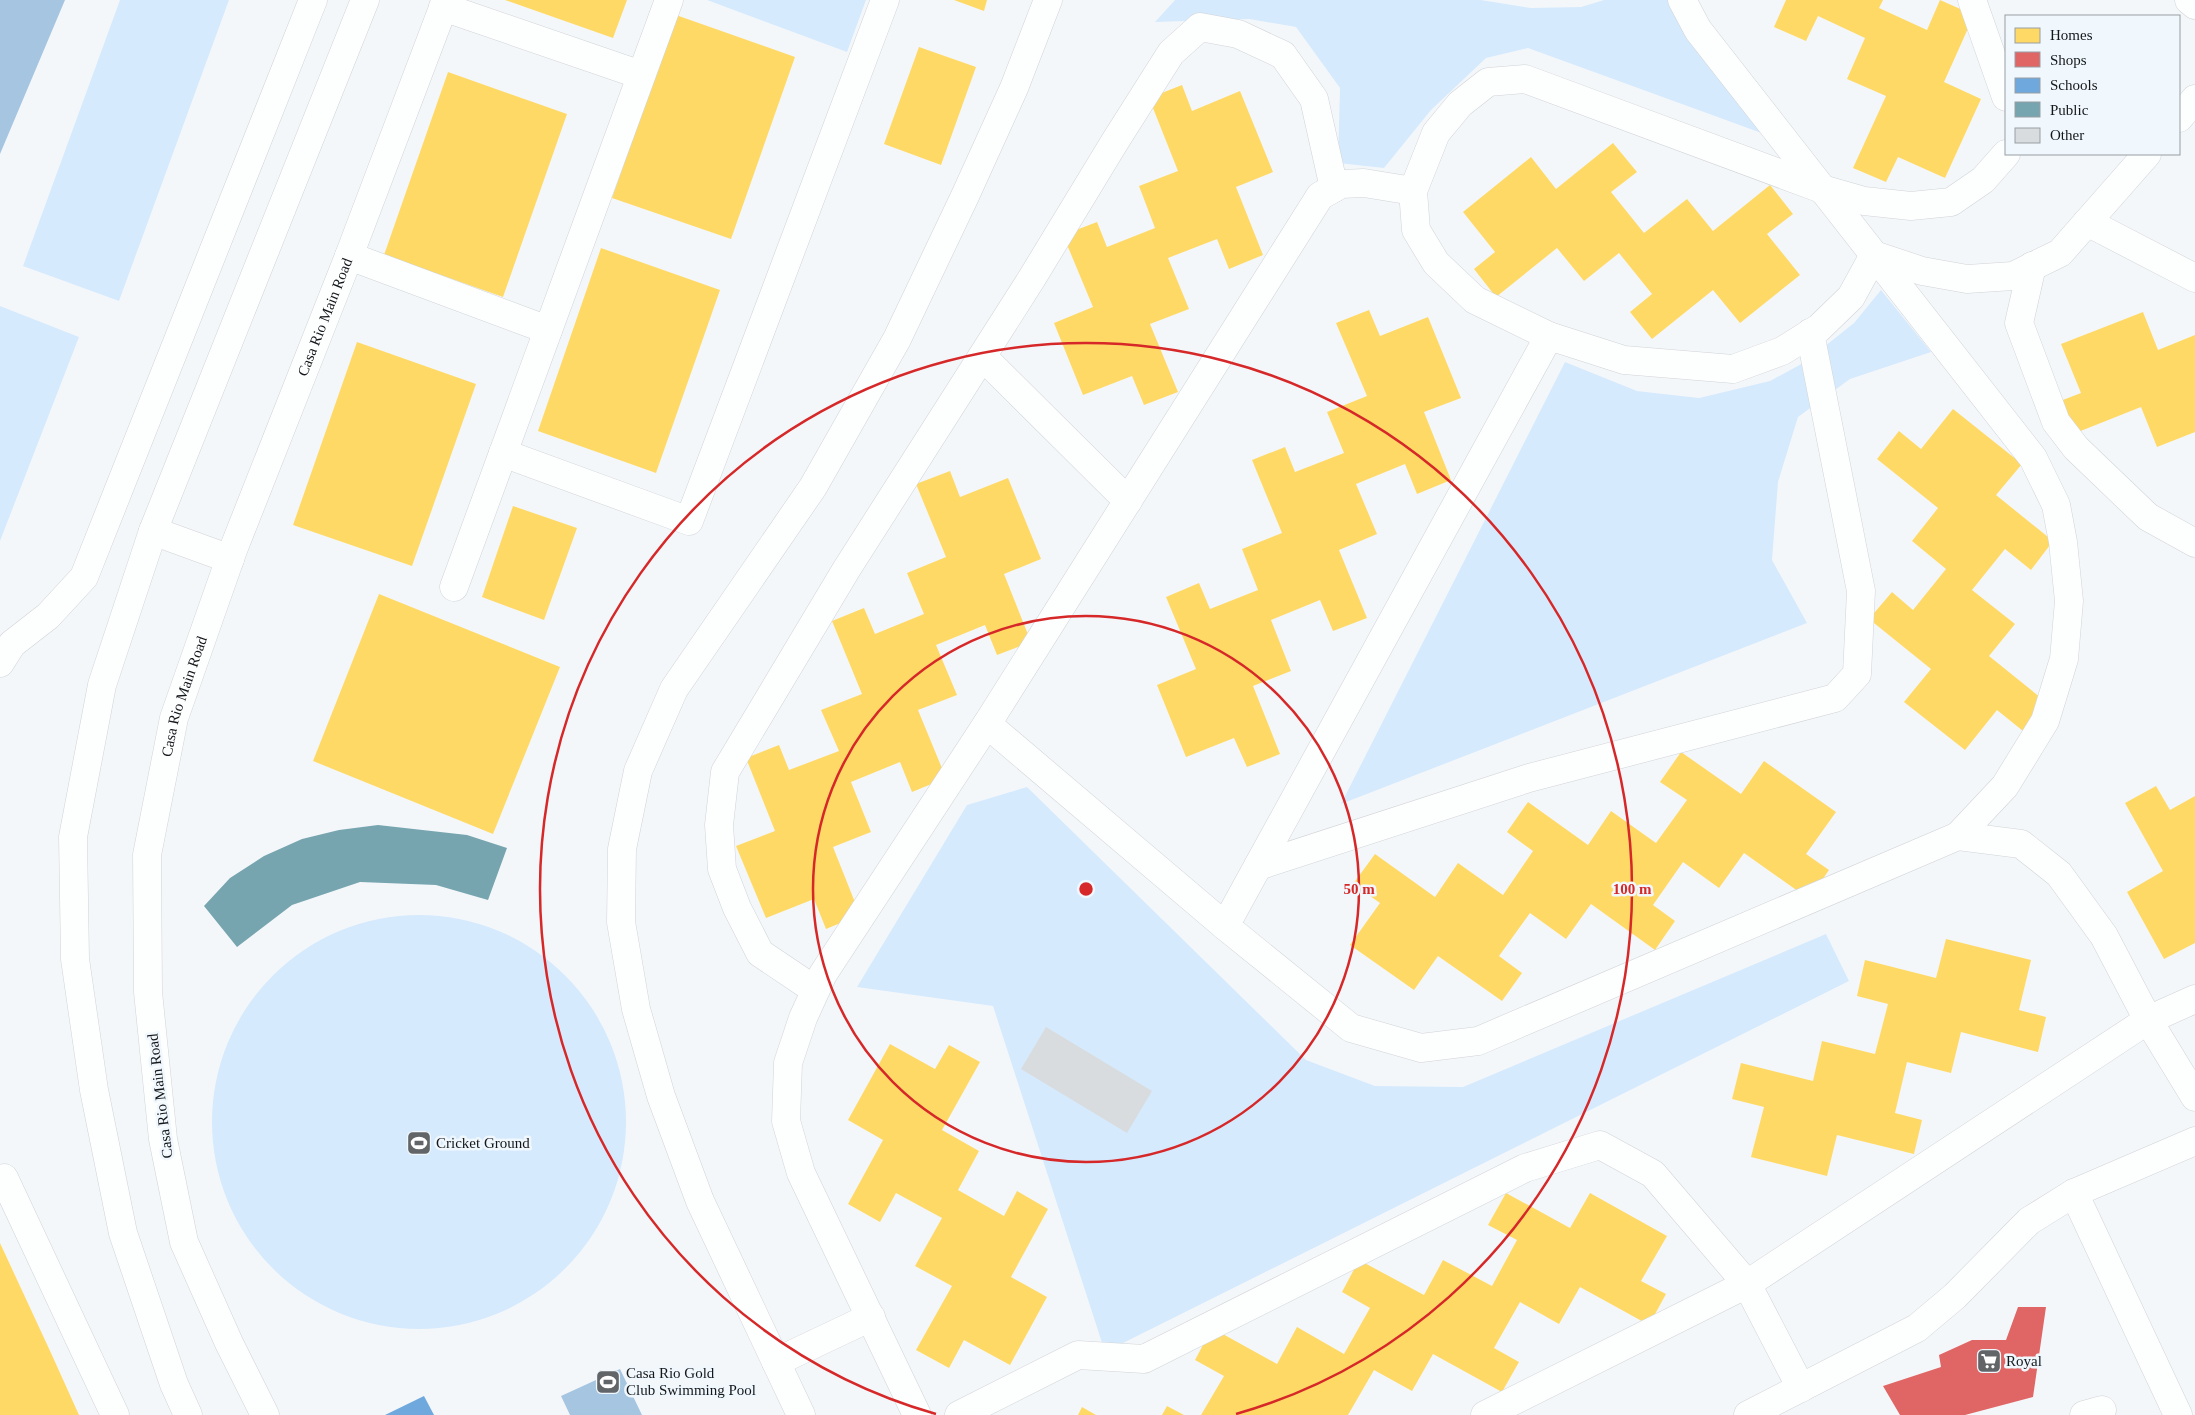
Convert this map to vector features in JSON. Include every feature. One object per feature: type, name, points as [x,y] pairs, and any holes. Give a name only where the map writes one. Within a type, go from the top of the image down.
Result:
[{"type":"street","points":[[0,663],[12,644],[48,616],[84,577],[313,0]]},
{"type":"street","points":[[188,1415],[174,1384],[123,1233],[94,1090],[75,959],[73,837],[102,685],[153,532],[365,0]]},
{"type":"street","points":[[454,587],[669,0]]},
{"type":"street","points":[[503,453],[689,521],[885,0]]},
{"type":"street","points":[[801,1415],[700,1201],[661,1096],[636,1009],[621,922],[622,849],[638,771],[674,688],[813,486],[897,339],[1006,106],[1048,0]]},
{"type":"street","points":[[987,724],[1225,926],[1351,1028],[1420,1048],[1478,1042],[1958,836],[2006,786],[2046,721],[2064,659],[2069,601],[2063,542],[2056,505],[2033,458],[1698,30],[1682,0]]},
{"type":"street","points":[[1972,0],[2005,94]]},
{"type":"street","points":[[2189,0],[2195,5]]},
{"type":"street","points":[[445,3],[641,75]]},
{"type":"street","name":"Casa Rio Main Road","points":[[265,1415],[229,1343],[184,1242],[163,1139],[148,992],[147,855],[174,718],[230,559],[349,256],[445,3]]},
{"type":"street","points":[[815,990],[760,953],[738,908],[722,869],[719,824],[725,772],[846,570],[983,357],[1171,53],[1200,27],[1238,34],[1283,55],[1314,99],[1334,188]]},
{"type":"street","points":[[1874,255],[1851,297],[1819,328],[1782,352],[1732,369],[1624,360],[1549,336],[1475,300],[1436,263],[1416,230],[1413,191],[1436,133],[1460,104],[1488,82],[1525,79],[1822,189],[1864,201],[1901,205],[1951,202],[1984,180],[2005,155]]},
{"type":"street","points":[[2180,117],[2195,99]]},
{"type":"street","points":[[1874,255],[1922,270],[1967,279],[2013,276],[2060,253],[2146,155]]},
{"type":"street","points":[[918,1415],[801,1173],[786,1120],[788,1063],[803,1018],[823,974],[987,724],[1320,196],[1341,184],[1364,183],[1413,191]]},
{"type":"street","points":[[2088,222],[2195,278]]},
{"type":"street","points":[[349,256],[548,330]]},
{"type":"street","points":[[2032,266],[2018,323],[2056,422],[2076,448],[2148,517],[2195,543]]},
{"type":"street","points":[[1258,866],[1529,778],[1835,698],[1857,674],[1861,591],[1810,333]]},
{"type":"street","points":[[1225,926],[1549,336]]},
{"type":"street","points":[[983,357],[1128,501]]},
{"type":"street","points":[[153,532],[230,559]]},
{"type":"street","points":[[1958,836],[2021,844],[2059,874],[2104,936],[2148,1020],[2195,1097]]},
{"type":"street","points":[[1485,1415],[1747,1284],[2148,1020],[2195,999]]},
{"type":"street","points":[[1748,1415],[1917,1328],[1955,1296],[2029,1221],[2074,1193],[2195,1141]]},
{"type":"street","points":[[959,1415],[1078,1355],[1144,1359],[1525,1168],[1600,1146],[1653,1174],[1747,1284],[1801,1388]]},
{"type":"street","points":[[0,1180],[4,1178],[115,1415]]},
{"type":"street","points":[[2074,1193],[2178,1415]]},
{"type":"street","points":[[776,1362],[871,1317]]},
{"type":"shaded area","points":[[0,0],[65,0],[0,154]]},
{"type":"shaded area","points":[[120,0],[229,0],[119,301],[23,266]]},
{"type":"shaded area","points":[[707,0],[866,0],[847,52]]},
{"type":"shaded area","points":[[1175,0],[1481,0],[1531,8],[1581,7],[1604,0],[1668,0],[1687,39],[1786,142],[1528,48],[1486,58],[1431,110],[1384,168],[1338,163],[1340,88],[1296,27],[1249,19],[1155,22]]},
{"type":"shaded area","points":[[1881,290],[1931,352],[1850,379],[1798,417],[1778,482],[1772,560],[1807,623],[1341,804],[1565,362],[1637,391],[1699,398],[1770,381],[1805,362],[1854,323]]},
{"type":"shaded area","points":[[0,306],[79,337],[0,541]]},
{"type":"shaded area","points":[[1027,787],[1306,1060],[1375,1086],[1463,1087],[1826,934],[1849,981],[1105,1352],[993,1006],[857,987],[967,805]]},
{"type":"shaded area","name":"Cricket Ground","points":[[419,915],[459,919],[498,931],[534,950],[565,976],[591,1007],[610,1043],[622,1082],[626,1122],[622,1162],[610,1201],[591,1237],[565,1268],[534,1294],[498,1313],[459,1325],[419,1329],[379,1325],[340,1313],[304,1294],[273,1268],[247,1237],[228,1201],[216,1162],[212,1122],[216,1082],[228,1043],[247,1007],[273,976],[304,950],[340,931],[379,919]]},
{"type":"shaded area","name":"Casa Rio Gold Club Swimming Pool","points":[[620,1369],[642,1415],[570,1415],[561,1396]]},
{"type":"building: Homes","points":[[505,0],[627,0],[613,38]]},
{"type":"building: Homes","points":[[954,0],[987,0],[984,11]]},
{"type":"building: Homes","points":[[1786,0],[1883,0],[1879,8],[1927,30],[1940,0],[1974,15],[1944,82],[1981,99],[1945,178],[1898,157],[1886,182],[1853,168],[1886,96],[1847,79],[1865,38],[1818,16],[1806,41],[1774,27]]},
{"type":"building: Homes","points":[[676,15],[795,57],[731,239],[612,198]]},
{"type":"building: Homes","points":[[919,47],[976,67],[941,165],[884,144]]},
{"type":"building: Homes","points":[[448,72],[567,114],[503,297],[384,255]]},
{"type":"building: Homes","points":[[1182,85],[1192,111],[1240,91],[1273,172],[1236,187],[1263,255],[1229,269],[1217,239],[1168,258],[1189,309],[1150,324],[1178,392],[1144,405],[1132,376],[1083,395],[1054,323],[1093,307],[1063,235],[1097,222],[1107,247],[1155,228],[1139,186],[1178,171],[1149,98]]},
{"type":"building: Homes","points":[[1613,143],[1637,172],[1611,192],[1644,233],[1687,199],[1713,231],[1770,185],[1793,214],[1767,234],[1800,275],[1740,323],[1713,290],[1652,339],[1630,312],[1652,294],[1619,253],[1584,281],[1557,248],[1496,297],[1474,269],[1495,252],[1463,212],[1531,157],[1556,189]]},
{"type":"building: Homes","points":[[601,248],[720,290],[656,473],[538,431]]},
{"type":"building: Homes","points":[[1369,310],[1380,336],[1428,317],[1461,398],[1424,412],[1451,480],[1417,494],[1405,464],[1356,484],[1377,534],[1339,550],[1367,618],[1333,631],[1320,600],[1271,620],[1291,671],[1253,686],[1280,754],[1247,767],[1234,738],[1186,757],[1157,685],[1196,669],[1166,597],[1199,583],[1210,609],[1258,590],[1242,549],[1282,533],[1252,460],[1285,447],[1295,472],[1344,453],[1327,412],[1367,396],[1336,323]]},
{"type":"building: Homes","points":[[2143,312],[2158,350],[2195,335],[2195,432],[2157,447],[2141,407],[2068,436],[2055,403],[2081,393],[2061,344]]},
{"type":"building: Homes","points":[[357,342],[476,384],[412,566],[293,525]]},
{"type":"building: Homes","points":[[1953,409],[2022,464],[1996,495],[2053,541],[2031,570],[2005,549],[1972,590],[2015,624],[1989,656],[2046,702],[2023,731],[1997,710],[1965,750],[1904,702],[1931,669],[1869,619],[1892,592],[1913,610],[1946,569],[1912,541],[1938,508],[1877,459],[1899,431],[1921,449]]},
{"type":"building: Homes","points":[[950,471],[960,497],[1008,478],[1041,559],[1004,574],[1031,642],[997,655],[985,625],[936,645],[957,695],[918,710],[946,778],[912,792],[900,762],[851,782],[871,832],[833,847],[860,915],[826,929],[814,899],[766,918],[736,846],[775,831],[746,758],[779,745],[789,770],[839,751],[821,710],[862,694],[832,621],[864,608],[875,634],[924,614],[907,573],[946,557],[916,484]]},
{"type":"building: Homes","points":[[513,506],[577,528],[544,620],[482,597]]},
{"type":"building: Homes","points":[[379,594],[560,667],[493,834],[313,761]]},
{"type":"building: Homes","points":[[1681,752],[1741,794],[1764,761],[1836,812],[1806,854],[1829,870],[1809,899],[1744,853],[1719,888],[1683,862],[1653,905],[1675,921],[1655,950],[1591,904],[1566,939],[1530,913],[1499,956],[1522,973],[1502,1001],[1438,956],[1414,990],[1350,945],[1380,903],[1353,884],[1375,854],[1435,897],[1458,863],[1503,895],[1533,851],[1507,832],[1528,802],[1588,845],[1611,811],[1656,843],[1687,800],[1660,782]]},
{"type":"building: Homes","points":[[2156,786],[2170,810],[2195,796],[2195,943],[2164,959],[2127,892],[2163,871],[2125,803]]},
{"type":"building: Homes","points":[[1946,939],[2031,960],[2019,1010],[2046,1017],[2038,1052],[1961,1032],[1951,1073],[1907,1062],[1895,1113],[1922,1120],[1914,1154],[1837,1135],[1827,1176],[1751,1157],[1764,1107],[1732,1099],[1741,1063],[1813,1081],[1822,1041],[1875,1054],[1888,1004],[1857,996],[1865,960],[1936,978]]},
{"type":"building: Homes","points":[[890,1044],[935,1069],[949,1045],[980,1062],[942,1130],[979,1151],[958,1190],[1004,1216],[1017,1191],[1048,1209],[1011,1277],[1047,1297],[1010,1365],[964,1340],[949,1368],[916,1350],[952,1286],[915,1266],[942,1218],[896,1193],[880,1222],[848,1204],[883,1140],[848,1120]]},
{"type":"building: Homes","points":[[1506,1193],[1570,1228],[1590,1193],[1667,1236],[1641,1281],[1666,1294],[1649,1325],[1580,1287],[1559,1324],[1520,1302],[1494,1348],[1519,1362],[1502,1392],[1433,1354],[1412,1391],[1374,1370],[1348,1415],[1201,1415],[1224,1376],[1195,1360],[1212,1328],[1277,1364],[1297,1327],[1344,1354],[1370,1308],[1342,1292],[1359,1260],[1424,1295],[1443,1260],[1492,1286],[1517,1240],[1488,1225]]},
{"type":"building: Homes","points":[[0,1243],[51,1353],[79,1415],[0,1415]]},
{"type":"building: Homes","points":[[1167,1406],[1184,1415],[1162,1415]]},
{"type":"building: Homes","points":[[1082,1407],[1096,1415],[1078,1415]]},
{"type":"building: Shops","name":"Royal","points":[[2018,1307],[2046,1307],[2033,1397],[1965,1415],[1900,1415],[1883,1386],[1941,1367],[1939,1355],[1972,1340],[2006,1340]]},
{"type":"building: Schools","points":[[424,1396],[434,1415],[385,1415]]},
{"type":"building: Public","points":[[378,825],[467,835],[507,848],[488,900],[436,885],[360,882],[292,905],[237,947],[204,906],[230,878],[264,856],[302,839],[339,830]]},
{"type":"building: Other","points":[[1046,1027],[1152,1091],[1127,1133],[1021,1069]]},
{"type":"place","name":"Cricket Ground","points":[[419,1143]]},
{"type":"place","name":"Royal","points":[[1989,1361]]},
{"type":"place","name":"Casa Rio Gold Club Swimming Pool","points":[[608,1382]]}]
